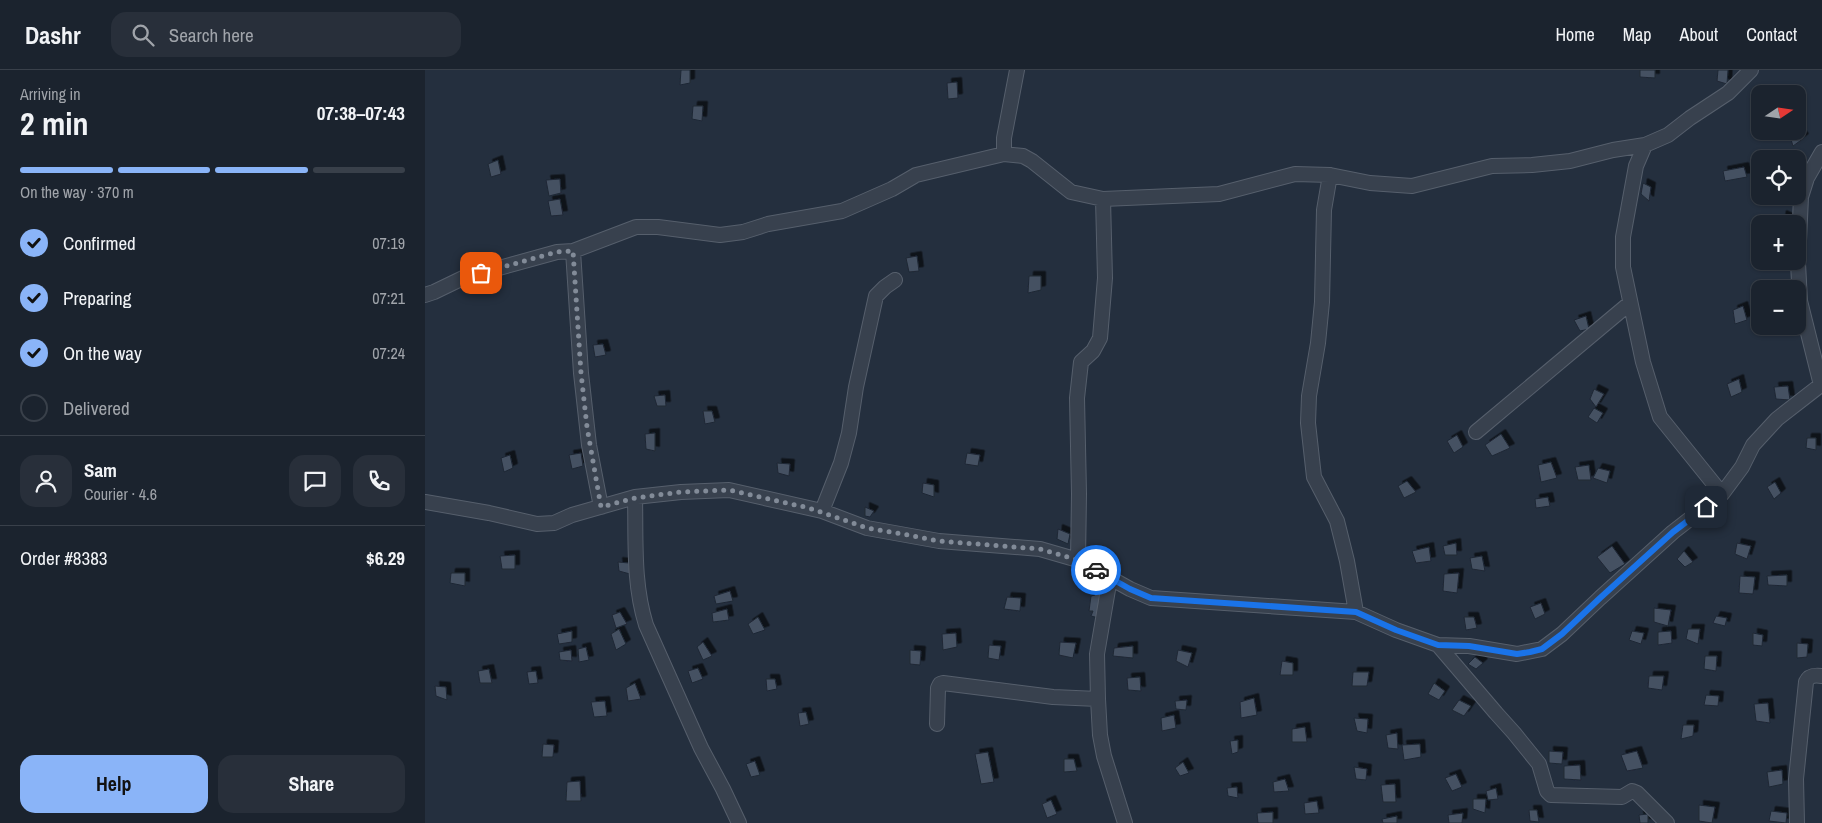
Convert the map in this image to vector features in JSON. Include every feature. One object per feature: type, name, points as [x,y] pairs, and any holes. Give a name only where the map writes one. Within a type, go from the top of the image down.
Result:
[{"type":"street","points":[[1004,154],[1004,138],[1017,70]]},
{"type":"street","points":[[425,295],[463,278],[557,252],[573,251],[636,227],[658,227],[720,235],[743,232],[768,224],[842,211],[893,189],[916,175],[1004,154],[1023,156],[1032,161],[1071,192],[1103,199],[1219,194],[1295,174],[1330,175],[1370,183],[1412,186],[1492,166],[1532,165],[1570,161],[1645,144],[1668,135],[1728,93],[1751,70]]},
{"type":"street","points":[[1645,144],[1636,166],[1623,237],[1623,267],[1630,303],[1643,362],[1660,417],[1722,494]]},
{"type":"street","points":[[425,502],[489,513],[537,524],[554,523],[572,515],[635,498],[681,492],[729,490],[822,512],[867,528],[939,541],[1040,549],[1078,560],[1151,598],[1356,612],[1396,630],[1438,645],[1469,646],[1517,654],[1542,649],[1562,634],[1673,532],[1722,494],[1742,467],[1753,445],[1777,419],[1821,385],[1800,301],[1797,263],[1801,197],[1807,178],[1822,152]]},
{"type":"street","points":[[1330,175],[1324,210],[1322,302],[1318,343],[1309,396],[1308,423],[1313,477],[1337,521],[1347,561],[1356,612]]},
{"type":"street","points":[[1078,560],[1077,398],[1081,362],[1093,351],[1100,338],[1105,278],[1103,199]]},
{"type":"street","points":[[573,251],[581,373],[588,436],[601,507]]},
{"type":"street","points":[[822,512],[841,463],[849,433],[856,387],[876,296],[895,280]]},
{"type":"street","points":[[1476,432],[1630,303]]},
{"type":"street","points":[[635,498],[636,584],[639,604],[646,625],[701,748],[723,788],[739,823]]},
{"type":"street","points":[[1110,578],[1097,654],[1100,735],[1103,756],[1125,823]]},
{"type":"street","points":[[1438,645],[1539,764],[1547,791],[1551,795],[1622,797],[1632,791],[1637,793],[1667,823]]},
{"type":"street","points":[[1797,823],[1796,779],[1806,682],[1813,675],[1822,676]]},
{"type":"street","points":[[937,724],[938,688],[943,683],[1053,697],[1098,699]]},
{"type":"building","points":[[681,70],[690,70],[690,83],[680,85]]},
{"type":"building","points":[[1640,70],[1655,70],[1655,78],[1640,77]]},
{"type":"building","points":[[1718,70],[1728,70],[1727,84],[1717,81]]},
{"type":"building","points":[[957,82],[958,98],[948,99],[947,83]]},
{"type":"building","points":[[693,106],[703,106],[702,121],[692,119]]},
{"type":"building","points":[[1791,140],[1801,140],[1793,146]]},
{"type":"building","points":[[498,160],[501,174],[491,177],[488,164]]},
{"type":"building","points":[[1744,167],[1747,177],[1725,181],[1723,171]]},
{"type":"building","points":[[560,179],[561,193],[549,196],[546,180]]},
{"type":"building","points":[[1643,183],[1651,187],[1649,201],[1641,194]]},
{"type":"building","points":[[560,199],[563,215],[551,216],[548,201]]},
{"type":"building","points":[[917,256],[919,271],[909,272],[906,258]]},
{"type":"building","points":[[1029,276],[1041,276],[1041,290],[1028,293]]},
{"type":"building","points":[[1743,306],[1747,320],[1735,324],[1733,310]]},
{"type":"building","points":[[1586,316],[1589,329],[1580,331],[1574,320]]},
{"type":"building","points":[[603,344],[606,355],[595,357],[593,345]]},
{"type":"building","points":[[1739,379],[1742,392],[1731,397],[1727,384]]},
{"type":"building","points":[[1788,386],[1790,400],[1776,399],[1774,387]]},
{"type":"building","points":[[1594,389],[1604,394],[1596,407],[1590,399]]},
{"type":"building","points":[[665,395],[666,406],[657,406],[654,396]]},
{"type":"building","points":[[1594,408],[1603,413],[1597,423],[1588,417]]},
{"type":"building","points":[[703,411],[712,411],[715,422],[705,424]]},
{"type":"building","points":[[655,433],[655,451],[646,449],[645,434]]},
{"type":"building","points":[[1501,434],[1510,448],[1492,456],[1485,445]]},
{"type":"building","points":[[1457,435],[1463,447],[1454,453],[1447,441]]},
{"type":"building","points":[[1807,438],[1816,438],[1816,450],[1806,448]]},
{"type":"building","points":[[581,453],[583,466],[572,469],[569,455]]},
{"type":"building","points":[[967,453],[980,455],[978,466],[965,464]]},
{"type":"building","points":[[510,455],[513,468],[504,472],[501,458]]},
{"type":"building","points":[[1551,462],[1557,478],[1541,482],[1538,465]]},
{"type":"building","points":[[777,463],[790,464],[789,476],[778,473]]},
{"type":"building","points":[[1589,465],[1591,480],[1578,480],[1575,467]]},
{"type":"building","points":[[1598,468],[1610,471],[1607,483],[1593,478]]},
{"type":"building","points":[[1407,481],[1416,492],[1404,498],[1398,486]]},
{"type":"building","points":[[1775,482],[1781,493],[1774,499],[1767,487]]},
{"type":"building","points":[[923,483],[934,485],[934,497],[922,493]]},
{"type":"building","points":[[1548,497],[1550,506],[1536,508],[1535,499]]},
{"type":"building","points":[[865,507],[874,511],[870,517],[865,516]]},
{"type":"building","points":[[1058,529],[1070,534],[1068,544],[1057,539]]},
{"type":"building","points":[[1456,543],[1457,555],[1445,555],[1443,546]]},
{"type":"building","points":[[1737,543],[1751,546],[1747,559],[1735,554]]},
{"type":"building","points":[[1612,546],[1625,564],[1610,573],[1597,557]]},
{"type":"building","points":[[1429,547],[1431,561],[1416,563],[1412,551]]},
{"type":"building","points":[[1684,551],[1693,562],[1685,567],[1677,559]]},
{"type":"building","points":[[515,555],[515,569],[502,569],[500,556]]},
{"type":"building","points":[[1482,556],[1485,571],[1472,569],[1470,558]]},
{"type":"building","points":[[618,562],[629,563],[630,574],[619,571]]},
{"type":"building","points":[[451,573],[465,573],[465,586],[450,583]]},
{"type":"building","points":[[1459,573],[1457,593],[1443,591],[1444,574]]},
{"type":"building","points":[[1787,575],[1787,586],[1768,585],[1767,576]]},
{"type":"building","points":[[1740,576],[1755,577],[1753,594],[1739,593]]},
{"type":"building","points":[[1094,590],[1102,593],[1099,618],[1091,616],[1093,611],[1089,611],[1091,596],[1095,595]]},
{"type":"building","points":[[730,591],[733,601],[716,604],[714,596]]},
{"type":"building","points":[[1007,597],[1021,598],[1020,611],[1004,609]]},
{"type":"building","points":[[1541,603],[1545,614],[1535,619],[1530,607]]},
{"type":"building","points":[[1654,608],[1671,610],[1668,626],[1654,622]]},
{"type":"building","points":[[727,609],[729,620],[713,622],[712,613]]},
{"type":"building","points":[[620,612],[627,624],[616,628],[612,615]]},
{"type":"building","points":[[1716,616],[1727,618],[1725,626],[1713,623]]},
{"type":"building","points":[[758,617],[765,630],[753,634],[748,624]]},
{"type":"building","points":[[1464,617],[1474,617],[1477,628],[1466,630]]},
{"type":"building","points":[[619,629],[626,644],[616,650],[611,634]]},
{"type":"building","points":[[1688,629],[1700,629],[1698,644],[1686,639]]},
{"type":"building","points":[[572,631],[572,642],[559,644],[557,634]]},
{"type":"building","points":[[1632,631],[1644,633],[1641,644],[1629,640]]},
{"type":"building","points":[[1671,631],[1672,643],[1658,645],[1658,632]]},
{"type":"building","points":[[956,633],[957,647],[943,650],[942,634]]},
{"type":"building","points":[[1753,633],[1763,635],[1762,646],[1753,645]]},
{"type":"building","points":[[703,642],[712,656],[703,660],[697,647]]},
{"type":"building","points":[[1060,642],[1076,643],[1073,658],[1059,655]]},
{"type":"building","points":[[1797,643],[1808,644],[1807,657],[1797,658]]},
{"type":"building","points":[[989,645],[1001,646],[999,660],[988,658]]},
{"type":"building","points":[[1133,646],[1133,658],[1113,656],[1114,648]]},
{"type":"building","points":[[586,647],[589,660],[579,662],[578,649]]},
{"type":"building","points":[[571,650],[572,661],[560,660],[559,652]]},
{"type":"building","points":[[910,650],[921,651],[920,665],[910,664]]},
{"type":"building","points":[[1178,650],[1192,653],[1188,667],[1176,661]]},
{"type":"building","points":[[1705,656],[1717,656],[1716,671],[1704,669]]},
{"type":"building","points":[[1475,657],[1483,663],[1476,669],[1468,664]]},
{"type":"building","points":[[1282,661],[1293,663],[1293,675],[1280,675]]},
{"type":"building","points":[[698,668],[703,679],[692,683],[688,671]]},
{"type":"building","points":[[489,669],[492,683],[480,683],[478,671]]},
{"type":"building","points":[[536,671],[538,683],[529,684],[527,672]]},
{"type":"building","points":[[1353,672],[1369,672],[1367,686],[1352,686]]},
{"type":"building","points":[[1649,676],[1664,676],[1662,690],[1648,688]]},
{"type":"building","points":[[1140,677],[1141,691],[1128,690],[1127,678]]},
{"type":"building","points":[[766,679],[775,679],[777,689],[767,691]]},
{"type":"building","points":[[635,683],[641,699],[628,701],[626,688]]},
{"type":"building","points":[[1434,683],[1445,691],[1439,700],[1428,694]]},
{"type":"building","points":[[435,686],[446,687],[447,700],[436,696]]},
{"type":"building","points":[[1706,695],[1719,696],[1718,706],[1704,705]]},
{"type":"building","points":[[1254,698],[1257,715],[1241,718],[1240,702]]},
{"type":"building","points":[[1187,700],[1186,710],[1176,709],[1175,701]]},
{"type":"building","points":[[1459,700],[1471,706],[1464,716],[1452,710]]},
{"type":"building","points":[[605,701],[607,716],[594,717],[591,702]]},
{"type":"building","points":[[1768,703],[1770,723],[1756,721],[1754,704]]},
{"type":"building","points":[[806,712],[809,724],[800,726],[798,713]]},
{"type":"building","points":[[1174,715],[1176,728],[1162,731],[1161,718]]},
{"type":"building","points":[[1354,718],[1368,719],[1367,733],[1357,731]]},
{"type":"building","points":[[1683,725],[1694,725],[1693,736],[1681,739]]},
{"type":"building","points":[[1305,727],[1307,742],[1292,742],[1292,729]]},
{"type":"building","points":[[1397,733],[1398,749],[1388,748],[1386,735]]},
{"type":"building","points":[[1238,740],[1238,752],[1232,754],[1230,741]]},
{"type":"building","points":[[543,744],[554,745],[553,757],[542,757]]},
{"type":"building","points":[[1420,744],[1421,757],[1404,760],[1402,745]]},
{"type":"building","points":[[1549,751],[1563,752],[1562,764],[1549,763]]},
{"type":"building","points":[[1637,751],[1643,768],[1627,771],[1621,755]]},
{"type":"building","points":[[988,752],[994,782],[981,784],[975,754]]},
{"type":"building","points":[[1064,759],[1074,759],[1077,771],[1064,772]]},
{"type":"building","points":[[755,761],[760,775],[751,777],[746,764]]},
{"type":"building","points":[[1183,762],[1189,773],[1180,776],[1175,768]]},
{"type":"building","points":[[1580,765],[1581,780],[1564,779],[1564,766]]},
{"type":"building","points":[[1354,767],[1367,769],[1366,780],[1356,779]]},
{"type":"building","points":[[1782,770],[1783,784],[1769,787],[1767,772]]},
{"type":"building","points":[[1456,774],[1462,787],[1452,791],[1445,778]]},
{"type":"building","points":[[1285,779],[1289,791],[1274,792],[1273,782]]},
{"type":"building","points":[[580,781],[581,801],[566,801],[567,782]]},
{"type":"building","points":[[1395,784],[1396,802],[1383,802],[1381,785]]},
{"type":"building","points":[[1237,787],[1238,798],[1228,796],[1227,788]]},
{"type":"building","points":[[1496,788],[1498,799],[1488,800],[1486,791]]},
{"type":"building","points":[[1473,799],[1486,799],[1485,813],[1473,809]]},
{"type":"building","points":[[1051,800],[1057,814],[1047,818],[1042,804]]},
{"type":"building","points":[[1317,801],[1319,813],[1305,814],[1304,803]]},
{"type":"building","points":[[1699,805],[1715,807],[1712,823],[1699,821]]},
{"type":"building","points":[[1529,810],[1537,810],[1539,822],[1530,821]]},
{"type":"building","points":[[1771,811],[1787,813],[1786,823],[1769,821]]},
{"type":"building","points":[[1273,812],[1273,823],[1258,823],[1257,813]]},
{"type":"building","points":[[1463,813],[1462,823],[1449,823],[1448,815]]},
{"type":"building","points":[[1648,814],[1648,823],[1640,823],[1639,815]]},
{"type":"building","points":[[1397,816],[1397,823],[1383,823],[1382,819]]},
{"type":"way so far","points":[[481,273],[557,252],[573,251],[581,373],[589,445],[601,507],[635,498],[681,492],[729,490],[809,508],[867,528],[939,541],[1040,549],[1078,560],[1096,570]]},
{"type":"route","points":[[1096,570],[1130,589],[1151,598],[1356,612],[1396,630],[1438,645],[1469,646],[1517,654],[1542,649],[1562,634],[1673,532],[1706,507]]}]
